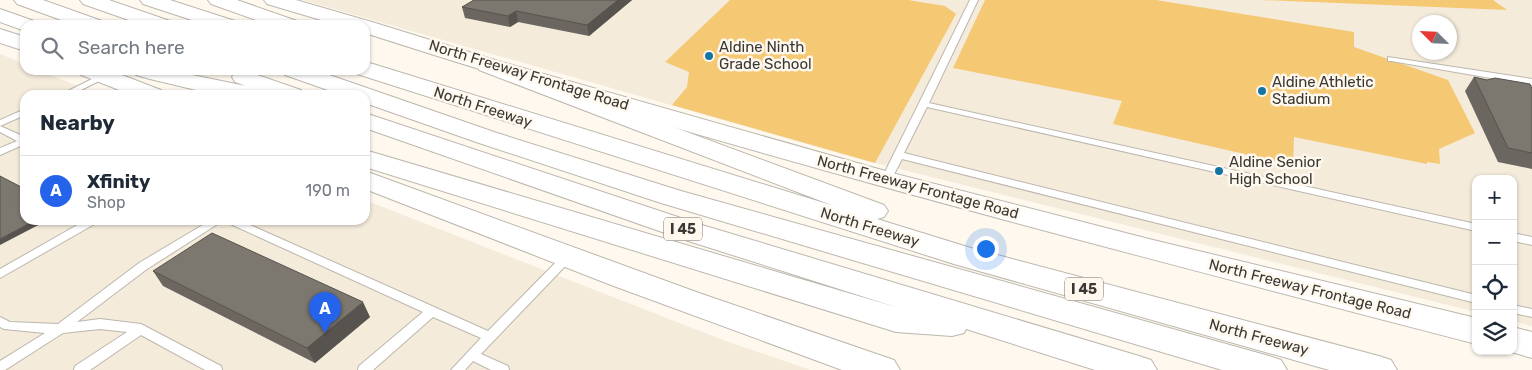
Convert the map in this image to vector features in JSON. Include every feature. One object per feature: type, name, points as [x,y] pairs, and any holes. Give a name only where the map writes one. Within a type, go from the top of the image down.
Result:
[{"type":"main road","points":[[24,0],[81,20]]},
{"type":"main road","points":[[90,0],[148,20]]},
{"type":"main road","points":[[150,0],[212,20]]},
{"type":"main road","points":[[218,0],[276,20]]},
{"type":"main road","points":[[274,0],[343,20]]},
{"type":"main road","points":[[0,15],[20,22]]},
{"type":"main road","name":"North Freeway Frontage Road","points":[[370,28],[487,65],[886,180],[1472,330]]},
{"type":"main road","points":[[0,35],[20,43]]},
{"type":"main road","points":[[487,65],[890,217],[965,257]]},
{"type":"main road","name":"North Freeway","points":[[370,72],[965,257],[1378,370]]},
{"type":"main road","points":[[370,73],[395,90],[488,138]]},
{"type":"main road","points":[[102,75],[140,90]]},
{"type":"main road","points":[[159,75],[226,90]]},
{"type":"main road","points":[[236,75],[279,90]]},
{"type":"main road","name":"North Freeway","points":[[307,75],[350,90]]},
{"type":"main road","name":"North Freeway","points":[[370,97],[488,138],[671,197],[1269,370]]},
{"type":"main road","points":[[370,113],[488,138]]},
{"type":"main road","name":"I 45","points":[[370,122],[692,232],[1138,370]]},
{"type":"main road","points":[[370,160],[896,320],[1004,329]]},
{"type":"main road","points":[[370,181],[567,258],[764,330],[882,370]]},
{"type":"main road","points":[[1517,341],[1532,345]]},
{"type":"lane","points":[[886,180],[974,0]]},
{"type":"lane","points":[[1391,59],[1532,82]]},
{"type":"lane","points":[[72,90],[94,75]]},
{"type":"lane","points":[[924,104],[1472,227]]},
{"type":"lane","points":[[0,124],[20,114]]},
{"type":"lane","points":[[0,129],[20,139]]},
{"type":"lane","points":[[0,152],[20,143]]},
{"type":"lane","points":[[899,155],[1472,298]]},
{"type":"lane","points":[[0,274],[85,225]]},
{"type":"lane","points":[[0,367],[60,330],[143,266],[211,225]]},
{"type":"lane","points":[[241,225],[490,336]]},
{"type":"lane","points":[[1517,238],[1532,241]]},
{"type":"lane","points":[[457,370],[567,258]]},
{"type":"lane","points":[[1517,309],[1532,313]]},
{"type":"lane","points":[[364,370],[432,311]]},
{"type":"lane","points":[[0,320],[8,326],[60,330],[100,324],[141,328],[216,370]]},
{"type":"lane","points":[[80,370],[141,328]]},
{"type":"lane","points":[[472,355],[503,370]]},
{"type":"shaded area","name":"Aldine Senior High School","points":[[303,0],[1532,0],[1532,326],[1517,322],[1517,175],[1472,175],[1472,311],[863,160]]},
{"type":"shaded area","points":[[730,0],[908,0],[945,6],[956,14],[875,163],[672,105],[687,87],[689,72],[665,62]]},
{"type":"shaded area","name":"Aldine Athletic Stadium","points":[[985,0],[1156,0],[1354,32],[1354,47],[1448,80],[1475,133],[1439,149],[1440,164],[1427,162],[1427,164],[1294,137],[1293,165],[1113,124],[1122,101],[953,68]]},
{"type":"shaded area","points":[[1261,0],[1493,0],[1507,10]]},
{"type":"shaded area","points":[[0,54],[20,62],[20,75],[50,75],[88,90],[20,90],[20,225],[370,225],[370,202],[723,340],[811,370],[0,370]]},
{"type":"building","points":[[474,0],[618,0],[587,25],[516,11],[508,16],[462,7]]},
{"type":"building","points":[[1474,77],[1487,80],[1495,78],[1530,84],[1532,89],[1532,153],[1508,148]]},
{"type":"building","points":[[0,176],[20,186],[20,225],[27,225],[0,239]]},
{"type":"building","points":[[212,233],[363,302],[307,348],[153,271]]},
{"type":"place","name":"Aldine Ninth Grade School","points":[[709,56]]},
{"type":"place","name":"Aldine Athletic Stadium","points":[[1262,91]]},
{"type":"place","name":"Aldine Senior High School","points":[[1219,171]]},
{"type":"place","name":"Xfinity","points":[[325,333]]}]
